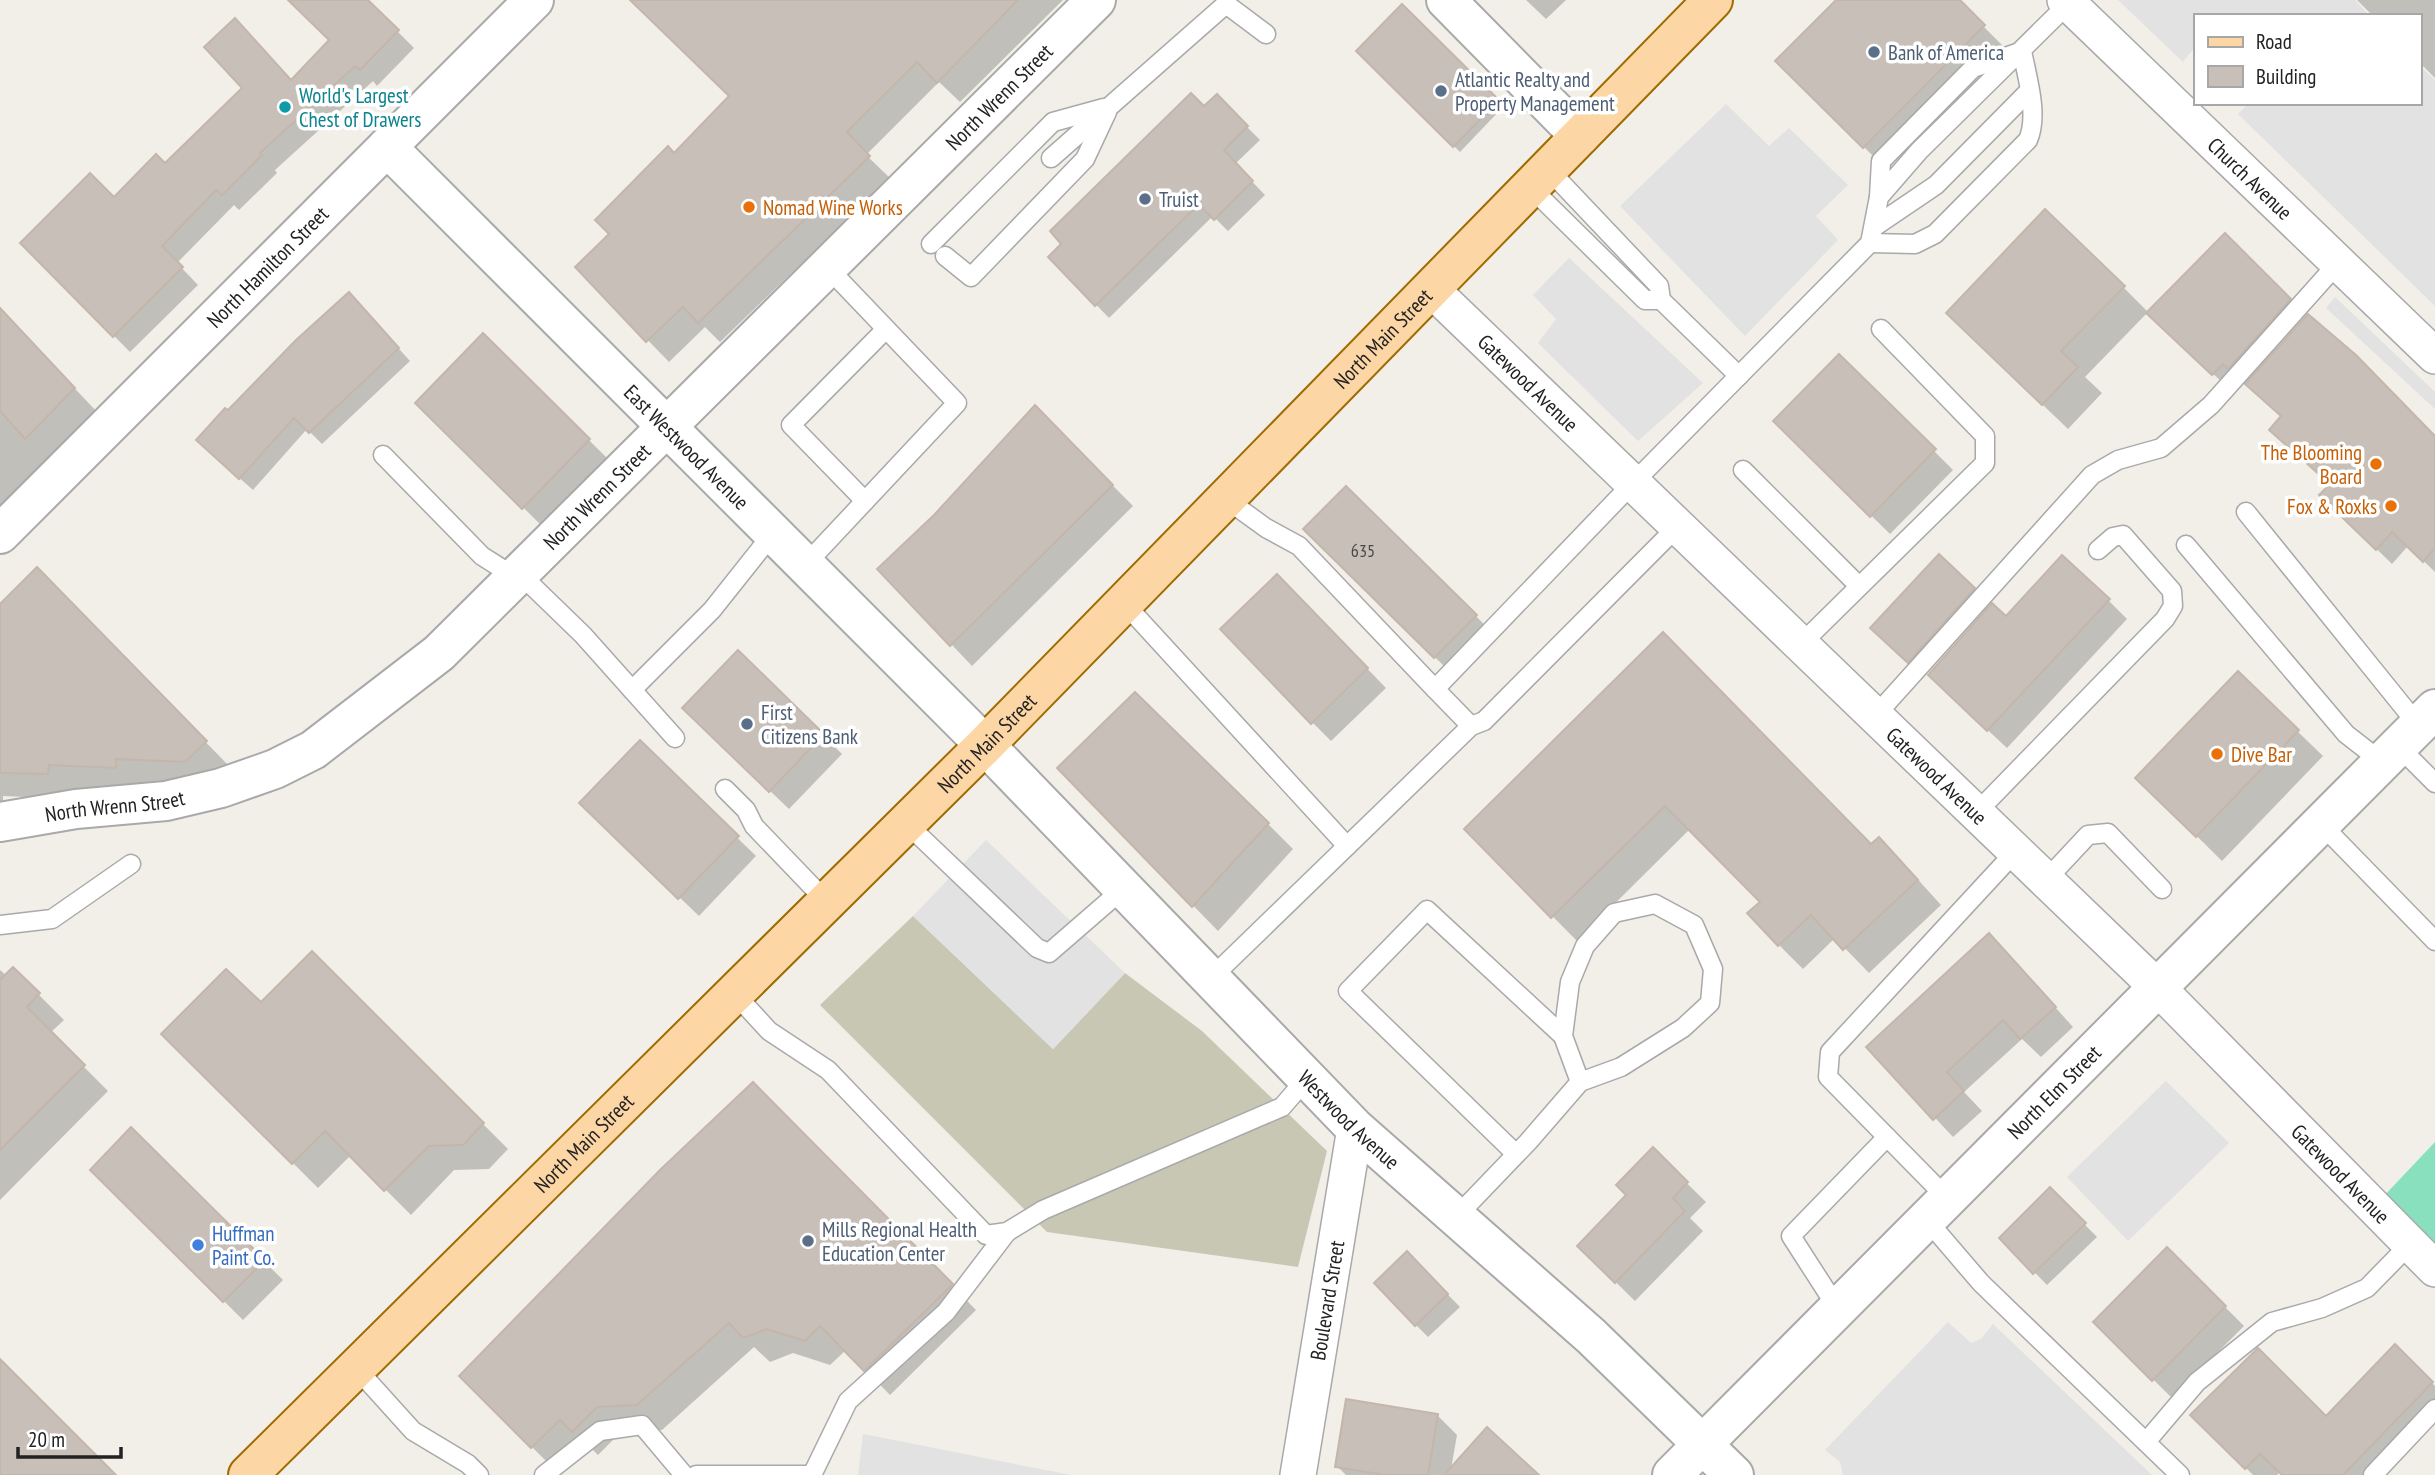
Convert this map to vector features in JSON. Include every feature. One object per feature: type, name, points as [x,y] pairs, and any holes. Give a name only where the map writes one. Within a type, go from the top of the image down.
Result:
[{"type":"main road","name":"North Main Street","points":[[259,1471],[357,1369],[985,745],[1713,0]]},
{"type":"street","name":"North Hamilton Street","points":[[0,534],[534,0]]},
{"type":"street","name":"North Wrenn Street","points":[[0,822],[76,809],[166,801],[221,789],[275,769],[313,750],[439,653],[1096,0]]},
{"type":"street","points":[[1446,0],[1580,136]]},
{"type":"street","name":"Church Avenue","points":[[2067,2],[2435,356]]},
{"type":"street","name":"East Westwood Avenue","points":[[387,147],[669,426],[985,745]]},
{"type":"street","name":"Gatewood Avenue","points":[[1431,289],[2158,988],[2435,1269]]},
{"type":"street","name":"North Elm Street","points":[[1672,1475],[2408,736]]},
{"type":"street","name":"Westwood Avenue","points":[[985,745],[1355,1128],[1591,1336],[1734,1475]]},
{"type":"street","name":"Boulevard Street","points":[[1298,1475],[1355,1128]]},
{"type":"lane","points":[[1872,235],[1880,197],[1919,151],[2067,2]]},
{"type":"lane","points":[[1051,158],[1226,4],[1266,33]]},
{"type":"lane","points":[[1872,235],[1915,244],[1935,234],[2028,140],[2032,132],[2029,91],[2021,51]]},
{"type":"lane","points":[[1435,690],[1872,235],[1936,186],[2029,91]]},
{"type":"lane","points":[[1110,106],[1085,159],[971,277],[938,250],[1053,122],[1110,106]]},
{"type":"lane","points":[[1539,178],[1659,286],[1661,300],[1739,376]]},
{"type":"lane","points":[[1539,178],[1645,300],[1661,300]]},
{"type":"lane","points":[[1875,716],[2092,475],[2118,460],[2161,448],[2211,405],[2338,262]]},
{"type":"lane","points":[[806,564],[957,403],[828,268]]},
{"type":"lane","points":[[865,501],[791,425],[886,329]]},
{"type":"lane","points":[[1801,644],[1985,463],[1985,436],[1881,329]]},
{"type":"lane","points":[[383,455],[482,556],[517,575],[583,635],[674,738]]},
{"type":"lane","points":[[1743,470],[1859,586]]},
{"type":"lane","points":[[1226,499],[1266,528],[1299,546],[1471,726]]},
{"type":"lane","points":[[2246,512],[2408,736],[2435,783]]},
{"type":"lane","points":[[1211,978],[1471,726],[1484,721],[1678,526]]},
{"type":"lane","points":[[632,690],[712,610],[774,532]]},
{"type":"lane","points":[[1976,813],[2165,619],[2173,606],[2172,591],[2123,535],[2113,537],[2098,550]]},
{"type":"lane","points":[[2186,545],[2346,734],[2408,736]]},
{"type":"lane","points":[[1124,603],[1348,846]]},
{"type":"lane","points":[[725,789],[746,810],[754,827],[827,902]]},
{"type":"lane","points":[[906,823],[1037,948],[1049,953],[1124,888]]},
{"type":"lane","points":[[2321,824],[2435,941]]},
{"type":"lane","points":[[2046,880],[2088,835],[2108,833],[2162,889]]},
{"type":"lane","points":[[2016,851],[1830,1052],[1828,1077],[1887,1137],[1937,1209],[1981,1283],[2180,1475]]},
{"type":"lane","points":[[0,925],[52,919],[131,864]]},
{"type":"lane","points":[[1456,1217],[1580,1082],[1621,1067],[1683,1028],[1710,1003],[1713,968],[1693,925],[1655,904],[1614,913],[1585,946],[1570,982],[1563,1036]]},
{"type":"lane","points":[[1516,1154],[1348,991],[1427,910],[1563,1036],[1580,1082]]},
{"type":"lane","points":[[735,994],[769,1031],[828,1070],[986,1235],[1007,1232]]},
{"type":"lane","points":[[696,1475],[812,1475],[848,1401],[946,1312],[1007,1232],[1043,1210],[1282,1107],[1307,1078]]},
{"type":"lane","points":[[1838,1309],[1791,1236],[1887,1137]]},
{"type":"lane","points":[[2146,1442],[2197,1382],[2272,1322],[2322,1308],[2367,1288],[2409,1245]]},
{"type":"lane","points":[[357,1369],[413,1432],[468,1464],[479,1475]]},
{"type":"lane","points":[[2373,1475],[2435,1409]]},
{"type":"lane","points":[[544,1475],[557,1462],[600,1432],[642,1425],[684,1475]]},
{"type":"shaded area","points":[[2118,0],[2355,0],[2368,14],[2194,14],[2194,48],[2183,62]]},
{"type":"shaded area","points":[[2421,67],[2435,80],[2435,306],[2238,114],[2247,105],[2421,105]]},
{"type":"shaded area","points":[[1726,104],[1769,146],[1789,128],[1848,185],[1816,216],[1838,240],[1745,336],[1620,206]]},
{"type":"shaded area","points":[[1569,258],[1703,383],[1638,441],[1538,343],[1556,319],[1533,295]]},
{"type":"shaded area","points":[[2335,297],[2435,392],[2435,409],[2326,308]]},
{"type":"shaded area","points":[[986,840],[1125,973],[1053,1049],[913,916]]},
{"type":"shaded area","points":[[913,916],[1053,1049],[1125,973],[1202,1031],[1327,1151],[1298,1267],[1047,1232],[820,1005]]},
{"type":"shaded area","points":[[2166,1081],[2229,1143],[2128,1241],[2067,1177]]},
{"type":"shaded area","points":[[1948,1322],[1971,1343],[1981,1339],[1993,1324],[2152,1475],[1843,1475],[1840,1462],[1825,1450]]},
{"type":"shaded area","points":[[863,1434],[1071,1475],[858,1475]]},
{"type":"green space","points":[[2435,1142],[2435,1245],[2383,1197]]},
{"type":"building","points":[[288,0],[368,0],[399,30],[360,70],[355,66],[260,153],[262,155],[222,195],[216,190],[162,246],[183,267],[113,337],[20,243],[90,173],[114,197],[156,154],[165,163],[242,88],[204,47],[235,18],[291,80],[329,40]]},
{"type":"building","points":[[630,0],[1018,0],[937,83],[917,62],[847,132],[870,156],[698,323],[683,307],[646,342],[575,267],[609,234],[595,220],[668,146],[674,153],[729,96]]},
{"type":"building","points":[[1836,0],[1960,0],[1985,25],[1863,148],[1775,61]]},
{"type":"building","points":[[1402,4],[1499,100],[1453,147],[1356,51]]},
{"type":"building","points":[[1191,93],[1204,106],[1217,94],[1248,126],[1224,150],[1253,181],[1214,220],[1199,204],[1095,306],[1048,257],[1061,244],[1050,231]]},
{"type":"building","points":[[2045,209],[2125,286],[2061,351],[2078,367],[2042,405],[1946,313]]},
{"type":"building","points":[[2225,233],[2291,299],[2228,369],[2223,364],[2212,375],[2146,313]]},
{"type":"building","points":[[349,292],[399,348],[309,433],[294,418],[239,479],[196,440],[225,408],[228,410],[296,340]]},
{"type":"building","points":[[0,308],[75,388],[25,439],[0,411]]},
{"type":"building","points":[[2308,314],[2356,355],[2435,436],[2435,548],[2423,562],[2392,532],[2376,550],[2319,495],[2330,484],[2269,430],[2281,416],[2245,384]]},
{"type":"building","points":[[483,333],[590,439],[522,509],[415,403]]},
{"type":"building","points":[[1839,354],[1936,449],[1870,517],[1773,421]]},
{"type":"building","points":[[1035,405],[1113,485],[950,646],[877,569],[934,515]]},
{"type":"building","points":[[1346,486],[1477,615],[1434,658],[1303,529]]},
{"type":"building","points":[[1939,554],[1975,588],[1908,663],[1870,628]]},
{"type":"building","points":[[2062,555],[2110,599],[1987,731],[1928,675],[1992,603],[2006,616]]},
{"type":"building","points":[[37,567],[207,741],[185,762],[116,759],[116,768],[49,765],[48,774],[0,773],[0,604]]},
{"type":"building","points":[[1277,574],[1368,668],[1311,724],[1220,629]]},
{"type":"building","points":[[1663,632],[1871,844],[1879,837],[1918,880],[1843,950],[1811,915],[1778,946],[1747,913],[1760,902],[1665,806],[1551,918],[1464,829]]},
{"type":"building","points":[[738,650],[824,734],[769,792],[682,708]]},
{"type":"building","name":"Dive Bar","points":[[2238,671],[2299,730],[2196,837],[2135,778]]},
{"type":"building","points":[[1135,692],[1269,823],[1192,907],[1057,768]]},
{"type":"building","points":[[640,740],[739,836],[678,899],[579,803]]},
{"type":"building","points":[[1989,933],[2056,1007],[2020,1039],[2003,1020],[1947,1072],[1964,1091],[1933,1120],[1866,1047]]},
{"type":"building","points":[[312,951],[484,1123],[463,1145],[429,1146],[384,1191],[325,1131],[292,1164],[161,1034],[226,969],[261,1002]]},
{"type":"building","points":[[13,967],[40,993],[27,1007],[85,1065],[0,1150],[0,980]]},
{"type":"building","points":[[753,1082],[953,1284],[864,1371],[820,1326],[805,1341],[767,1329],[743,1338],[729,1323],[637,1405],[597,1407],[572,1432],[560,1420],[531,1448],[459,1376],[661,1169]]},
{"type":"building","points":[[131,1127],[265,1260],[223,1302],[90,1170]]},
{"type":"building","points":[[1653,1147],[1688,1182],[1673,1198],[1685,1211],[1615,1283],[1577,1246],[1626,1195],[1616,1185]]},
{"type":"building","points":[[2050,1187],[2086,1223],[2033,1274],[1999,1238]]},
{"type":"building","points":[[2167,1247],[2226,1306],[2152,1381],[2093,1322]]},
{"type":"building","points":[[1407,1251],[1448,1294],[1415,1326],[1374,1283]]},
{"type":"building","points":[[2395,1344],[2433,1382],[2343,1475],[2282,1475],[2260,1454],[2245,1469],[2190,1415],[2258,1348],[2326,1416]]},
{"type":"building","points":[[0,1359],[116,1475],[0,1475]]},
{"type":"building","points":[[1346,1399],[1438,1414],[1428,1475],[1385,1475],[1335,1467]]},
{"type":"building","points":[[1487,1427],[1539,1475],[1444,1475]]},
{"type":"place","name":"Bank of America","points":[[1874,52]]},
{"type":"place","name":"Atlantic Realty and Property Management","points":[[1441,91]]},
{"type":"place","name":"World's Largest Chest of Drawers","points":[[285,107]]},
{"type":"place","name":"Truist","points":[[1145,199]]},
{"type":"place","name":"Nomad Wine Works","points":[[749,207]]},
{"type":"place","name":"The Blooming Board","points":[[2376,464]]},
{"type":"place","name":"Fox & Roxks","points":[[2391,506]]},
{"type":"place","name":"First Citizens Bank","points":[[747,724]]},
{"type":"place","name":"Dive Bar","points":[[2217,754]]},
{"type":"place","name":"Mills Regional Health Education Center","points":[[808,1241]]},
{"type":"place","name":"Huffman Paint Co.","points":[[198,1245]]}]
